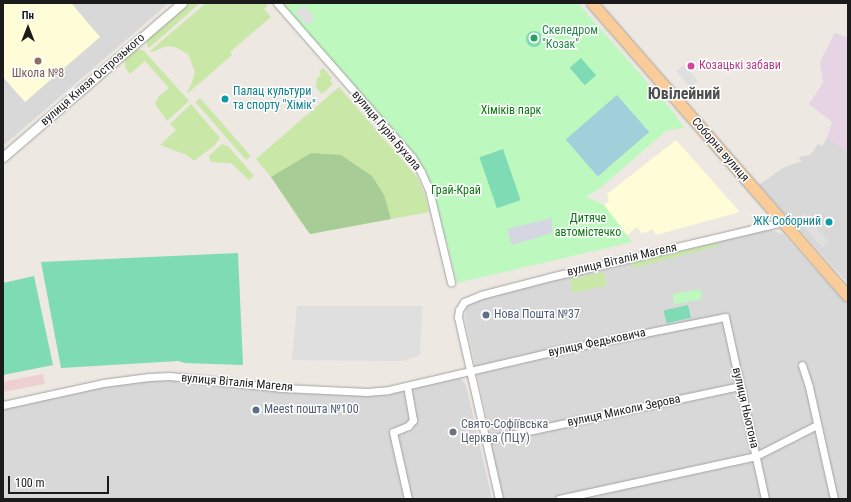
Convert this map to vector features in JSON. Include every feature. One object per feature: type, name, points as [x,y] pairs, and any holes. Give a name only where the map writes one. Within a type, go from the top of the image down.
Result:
[{"type":"main road","name":"Соборна вулиця","points":[[592,3],[848,296]]},
{"type":"street","name":"вулиця Князя Острозького","points":[[3,158],[182,3]]},
{"type":"street","name":"вулиця Гурія Бухала","points":[[277,3],[412,157],[429,190],[451,282]]},
{"type":"street","name":"вулиця Віталія Магеля","points":[[3,405],[103,383],[149,376],[170,376],[262,387],[367,392],[388,390],[471,371],[458,317],[459,310],[464,302],[481,295],[550,277],[782,222]]},
{"type":"street","name":"вулиця Федьковича","points":[[471,371],[560,350],[725,317]]},
{"type":"street","name":"вулиця Ньютона","points":[[725,317],[765,499]]},
{"type":"street","points":[[802,365],[809,388],[834,499]]},
{"type":"street","points":[[471,371],[499,499]]},
{"type":"street","points":[[407,386],[413,420],[408,426],[393,432],[408,499]]},
{"type":"street","name":"вулиця Миколи Зерова","points":[[486,440],[739,386]]},
{"type":"street","points":[[559,499],[756,456],[817,425]]},
{"type":"shaded area","points":[[3,3],[169,3],[3,146]]},
{"type":"shaded area","name":"Школа №8","points":[[3,3],[71,3],[100,37],[25,102],[3,77]]},
{"type":"shaded area","points":[[304,5],[315,18],[307,25],[296,12]]},
{"type":"shaded area","points":[[835,33],[848,38],[848,151],[827,138],[832,122],[809,104],[823,83],[820,62]]},
{"type":"shaded area","points":[[684,65],[698,81],[690,87],[676,72]]},
{"type":"shaded area","points":[[827,138],[848,151],[848,283],[759,185],[784,167],[800,162],[802,160],[799,160],[800,157],[810,155],[818,144],[822,146]]},
{"type":"shaded area","points":[[676,140],[740,212],[656,235],[652,229],[642,234],[637,227],[627,235],[604,205],[609,201],[607,194]]},
{"type":"shaded area","points":[[804,213],[829,242],[822,248],[797,219]]},
{"type":"shaded area","points":[[552,218],[552,233],[512,245],[507,229]]},
{"type":"shaded area","points":[[765,230],[783,234],[848,306],[848,499],[502,499],[490,443],[490,432],[465,319],[466,307],[475,299]]},
{"type":"shaded area","points":[[297,306],[422,306],[420,355],[403,361],[292,360]]},
{"type":"shaded area","points":[[43,374],[45,384],[5,392],[3,382]]},
{"type":"shaded area","points":[[454,377],[461,379],[466,385],[492,499],[3,499],[3,408],[131,381],[163,380],[345,394]]},
{"type":"green space","points":[[200,3],[149,48],[147,45],[147,39],[187,5]]},
{"type":"green space","points":[[206,3],[266,3],[268,5],[264,9],[271,17],[230,52],[232,55],[188,93],[187,92],[195,72],[188,54],[175,47],[167,46],[152,52],[150,51]]},
{"type":"green space","name":"Хіміків парк","points":[[277,3],[578,3],[674,113],[684,128],[667,130],[600,188],[586,197],[604,205],[632,242],[457,283],[446,238],[441,239],[421,172]]},
{"type":"green space","name":"Скеледром \"Козак\"","points":[[531,31],[537,31],[542,36],[540,45],[537,47],[531,47],[526,42],[526,36]]},
{"type":"green space","points":[[137,49],[144,51],[189,101],[167,121],[155,104],[158,97],[169,88],[145,61],[130,74],[125,67],[125,59]]},
{"type":"green space","points":[[581,58],[596,75],[585,85],[570,68]]},
{"type":"green space","points":[[323,68],[332,78],[330,80],[333,84],[322,94],[315,86],[317,85],[316,80],[321,75],[319,72]]},
{"type":"green space","points":[[339,87],[417,177],[425,195],[429,212],[310,234],[300,221],[271,177],[256,159]]},
{"type":"green space","points":[[200,98],[251,156],[246,160],[195,102]]},
{"type":"green space","points":[[191,104],[220,138],[215,145],[194,161],[187,155],[160,145],[176,130],[170,124]]},
{"type":"green space","points":[[222,144],[228,146],[254,176],[249,180],[231,163],[211,162],[209,156]]},
{"type":"green space","points":[[503,149],[521,200],[497,208],[479,157]]},
{"type":"green space","points":[[311,153],[341,155],[372,176],[384,195],[391,219],[310,234],[271,177]]},
{"type":"green space","points":[[718,243],[719,246],[633,268],[632,263]]},
{"type":"green space","points":[[238,253],[243,365],[185,363],[178,361],[61,368],[41,262]]},
{"type":"green space","points":[[604,272],[607,286],[573,293],[570,279]]},
{"type":"green space","points":[[34,276],[53,365],[3,375],[3,283]]},
{"type":"green space","points":[[700,289],[702,299],[674,304],[673,294]]},
{"type":"green space","points":[[688,305],[691,318],[667,323],[664,311]]},
{"type":"water","points":[[617,95],[649,132],[598,177],[566,140]]},
{"type":"place","name":"Скеледром \"Козак\"","points":[[534,38]]},
{"type":"place","name":"Школа №8","points":[[38,61]]},
{"type":"place","name":"Козацькі забави","points":[[691,66]]},
{"type":"place","name":"Палац культури та спорту \"Хімік\"","points":[[225,99]]},
{"type":"place","name":"ЖК Соборний","points":[[829,222]]},
{"type":"place","name":"Нова Пошта №37","points":[[486,315]]},
{"type":"place","name":"Meest пошта №100","points":[[256,410]]},
{"type":"place","name":"Свято-Софіївська Церква (ПЦУ)","points":[[453,432]]},
{"type":"district","name":"Ювілейний","points":[[684,94]]},
{"type":"park label","name":"Грай-Край","points":[[456,191]]},
{"type":"park label","name":"Дитяче автомістечко","points":[[588,226]]}]
